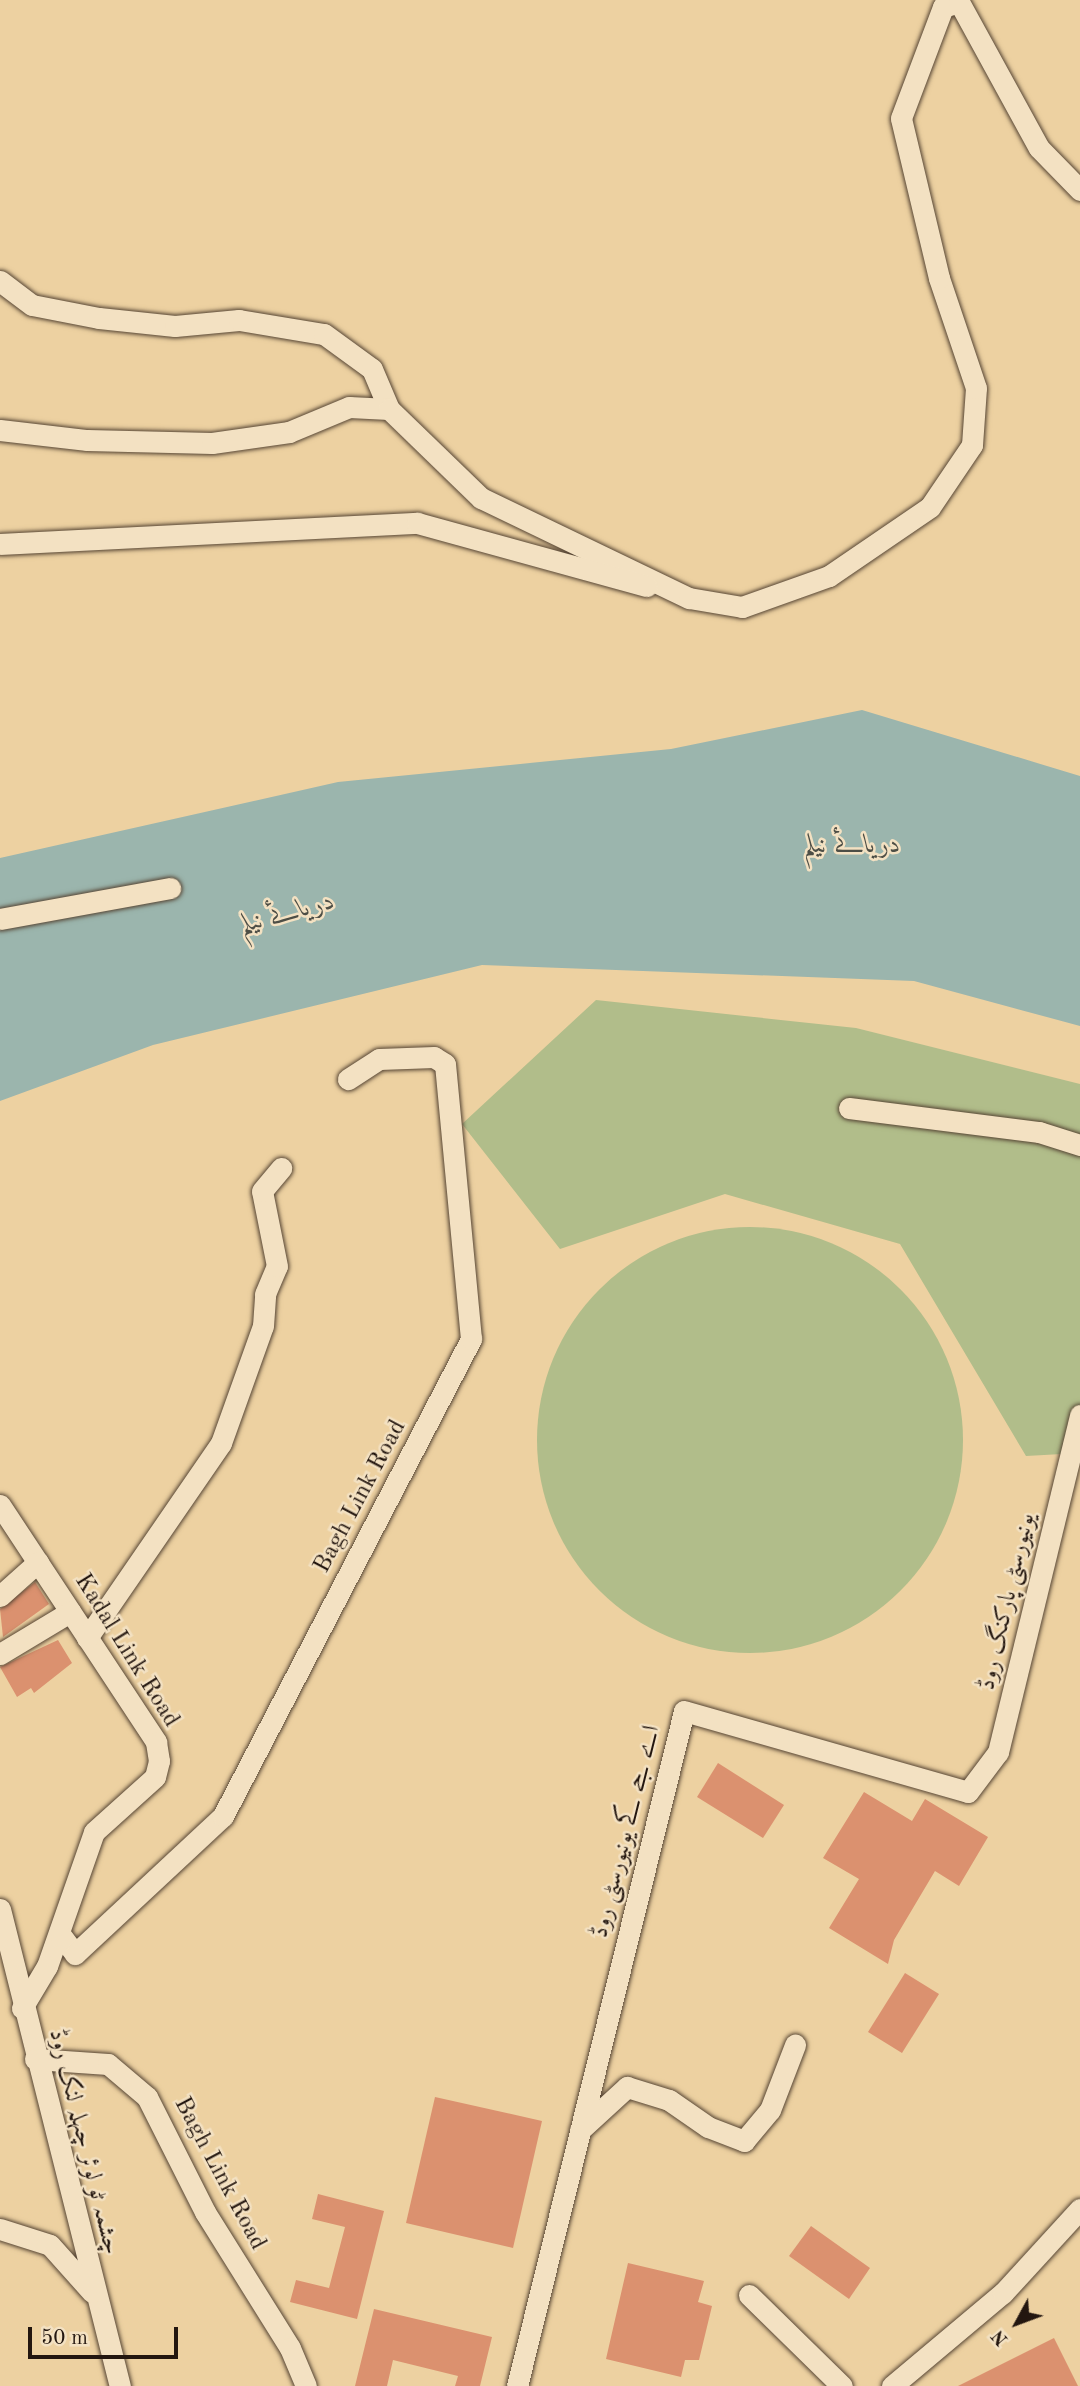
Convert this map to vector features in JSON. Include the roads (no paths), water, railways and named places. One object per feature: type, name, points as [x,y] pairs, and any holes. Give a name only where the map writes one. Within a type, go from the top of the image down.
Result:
[{"type":"street","points":[[0,544],[417,523],[689,598],[742,607],[829,576],[930,507],[972,444],[976,388],[939,278],[901,118],[933,20],[943,7],[958,1],[1040,148],[1080,190]]},
{"type":"street","points":[[0,281],[32,305],[99,318],[175,326],[239,320],[324,334],[372,369],[389,409],[481,498],[689,598]]},
{"type":"street","points":[[0,430],[87,440],[212,443],[289,432],[349,407],[389,409]]},
{"type":"street","points":[[0,919],[170,888]]},
{"type":"street","name":"Bagh Link Road","points":[[60,1934],[75,1954],[223,1816],[464,1359],[471,1339],[445,1064],[434,1057],[379,1059],[348,1079]]},
{"type":"street","points":[[849,1108],[1039,1132],[1080,1145]]},
{"type":"street","points":[[87,1638],[221,1443],[263,1326],[265,1294],[277,1266],[262,1191],[281,1168]]},
{"type":"street","name":"یونیورسٹی پارکنگ روڈ","points":[[968,1792],[998,1752],[1080,1415]]},
{"type":"street","name":"Kadal Link Road","points":[[0,1505],[156,1742],[159,1761],[155,1777],[94,1832],[60,1934],[22,2008]]},
{"type":"street","points":[[0,1596],[38,1562]]},
{"type":"street","points":[[0,1654],[70,1612]]},
{"type":"street","name":"اے جے کے یونیورسٹی روڈ","points":[[517,2386],[684,1711],[968,1792]]},
{"type":"street","name":"چشمہ ٹو لوئر چہلہ لنک روڈ","points":[[0,1909],[93,2294],[120,2386]]},
{"type":"street","points":[[580,2130],[627,2087],[669,2100],[708,2127],[744,2141],[770,2110],[795,2045]]},
{"type":"street","name":"Bagh Link Road","points":[[35,2059],[108,2064],[147,2097],[205,2212],[290,2348],[306,2386]]},
{"type":"street","points":[[892,2386],[1003,2293],[1080,2209]]},
{"type":"street","points":[[0,2229],[50,2245],[93,2294]]},
{"type":"street","points":[[749,2295],[842,2386]]},
{"type":"water","name":"دریائے نیلم","points":[[862,710],[1080,776],[1080,1026],[914,981],[482,965],[153,1045],[0,1101],[0,858],[338,782],[671,749]]}]
